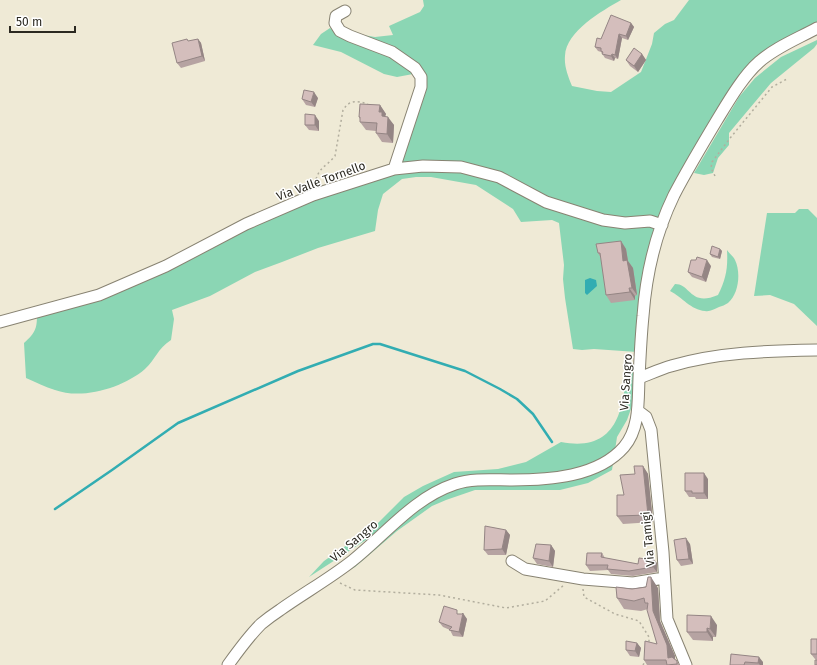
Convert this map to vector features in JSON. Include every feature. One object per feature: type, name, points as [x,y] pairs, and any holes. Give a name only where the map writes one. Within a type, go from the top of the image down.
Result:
[{"type":"street","points":[[345,11],[336,16],[335,23],[340,31],[392,52],[416,68],[421,78],[421,87],[394,169]]},
{"type":"street","name":"Via Sangro","points":[[228,665],[262,624],[302,594],[353,560],[409,510],[432,494],[456,484],[481,480],[550,479],[579,473],[594,468],[615,456],[626,444],[632,432],[638,411],[643,313],[651,263],[662,224],[674,197],[700,148],[732,95],[756,64],[771,52],[817,28]]},
{"type":"street","name":"Via Valle Tornello","points":[[2,324],[99,295],[166,266],[246,224],[317,194],[394,169],[423,166],[461,167],[499,177],[546,202],[603,220],[625,223],[650,221],[662,224]]},
{"type":"street","points":[[639,378],[671,366],[721,355],[817,350]]},
{"type":"street","name":"Via Tamigi","points":[[638,411],[646,417],[651,430],[667,619],[686,665]]},
{"type":"street","points":[[512,561],[525,569],[582,579],[633,583],[664,578]]},
{"type":"path","points":[[715,176],[711,168],[712,162],[772,87],[787,79]]},
{"type":"path","points":[[317,194],[315,185],[317,175],[323,166],[330,162],[335,156],[346,106],[352,101],[359,101],[370,105]]},
{"type":"path","points":[[329,577],[355,590],[439,595],[506,608],[544,601],[564,587],[569,576]]},
{"type":"path","points":[[582,579],[584,597],[615,614],[639,621],[649,637],[649,648]]},
{"type":"path","points":[[644,665],[646,659]]},
{"type":"green space","points":[[423,0],[621,0],[595,16],[578,30],[567,47],[565,56],[566,67],[572,86],[611,92],[641,72],[652,44],[654,33],[665,24],[674,20],[689,0],[817,0],[817,22],[789,36],[761,55],[658,227],[637,352],[573,349],[565,298],[563,279],[564,265],[559,223],[552,220],[521,222],[513,209],[476,185],[431,177],[416,177],[402,179],[383,194],[378,210],[375,231],[318,248],[255,272],[210,296],[172,310],[174,319],[171,340],[166,343],[145,369],[125,382],[114,387],[90,393],[77,394],[55,390],[26,378],[24,343],[35,330],[37,315],[101,297],[293,206],[398,170],[424,76],[420,66],[408,58],[351,33],[375,37],[393,35],[389,26],[420,12],[424,6]]},
{"type":"green space","points":[[330,28],[343,38],[395,57],[413,69],[413,74],[397,77],[384,74],[341,52],[313,45],[321,34]]},
{"type":"green space","points":[[817,40],[817,44],[814,48],[771,83],[729,133],[729,145],[718,158],[713,173],[704,175],[694,173],[739,97],[755,78],[781,57]]},
{"type":"green space","points":[[799,209],[808,209],[817,218],[817,326],[794,304],[770,295],[754,296],[767,213],[795,213]]},
{"type":"green space","points":[[727,250],[735,260],[738,271],[737,289],[732,299],[728,303],[710,311],[700,310],[691,306],[670,291],[675,284],[685,287],[696,297],[709,298],[718,295],[726,273]]},
{"type":"green space","points":[[626,365],[634,373],[632,406],[627,420],[617,437],[612,470],[588,483],[560,490],[475,490],[446,500],[432,506],[397,531],[355,567],[337,577],[423,504],[479,476],[410,503],[369,538],[309,577],[324,561],[377,524],[404,497],[423,486],[454,472],[498,469],[526,462],[561,442],[580,444],[595,441],[606,434],[614,424],[620,412]]},
{"type":"water","points":[[590,278],[596,280],[597,286],[587,295],[585,293],[585,280]]},
{"type":"building","points":[[611,15],[631,23],[626,36],[619,34],[615,55],[612,54],[611,56],[602,54],[603,52],[601,51],[601,48],[595,47],[597,38],[601,39]]},
{"type":"building","points":[[187,39],[188,41],[198,39],[202,56],[177,63],[172,43]]},
{"type":"building","points":[[634,48],[642,54],[634,66],[626,60]]},
{"type":"building","points":[[304,90],[314,92],[311,102],[302,99]]},
{"type":"building","points":[[360,104],[380,105],[379,112],[382,112],[382,116],[388,117],[387,134],[376,133],[377,123],[360,122]]},
{"type":"building","points":[[305,114],[315,115],[315,125],[305,125]]},
{"type":"building","points":[[621,241],[623,261],[627,260],[632,288],[629,288],[630,292],[606,295],[600,253],[598,253],[596,244]]},
{"type":"building","points":[[712,246],[720,249],[718,257],[710,254]]},
{"type":"building","points":[[697,257],[707,260],[702,277],[688,272],[691,260],[696,260]]},
{"type":"building","points":[[634,466],[643,466],[648,515],[617,516],[617,495],[624,495],[620,475],[635,474]]},
{"type":"building","points":[[685,473],[704,473],[704,493],[692,493],[692,491],[685,491]]},
{"type":"building","points":[[485,526],[506,530],[502,549],[484,550]]},
{"type":"building","points":[[686,538],[689,559],[677,560],[674,540]]},
{"type":"building","points":[[536,544],[551,545],[549,561],[533,558]]},
{"type":"building","points":[[587,553],[602,553],[601,557],[638,564],[639,558],[646,559],[648,556],[653,558],[653,567],[629,571],[607,569],[608,565],[586,565]]},
{"type":"building","points":[[648,577],[651,577],[653,611],[667,645],[668,658],[672,657],[677,661],[677,664],[667,665],[666,660],[644,660],[645,641],[657,644],[647,610],[648,603],[645,603],[644,598],[634,601],[617,598],[616,587],[632,589],[646,587]]},
{"type":"building","points":[[444,606],[457,610],[457,614],[463,613],[459,632],[449,630],[452,627],[439,622]]},
{"type":"building","points":[[687,615],[711,616],[710,629],[707,628],[707,632],[687,632]]},
{"type":"building","points":[[811,639],[817,639],[817,654],[811,654]]},
{"type":"building","points":[[626,641],[637,643],[635,651],[626,650]]},
{"type":"building","points":[[731,654],[759,657],[758,663],[745,662],[744,665],[730,665]]},
{"type":"waterway","points":[[55,509],[178,423],[298,371],[373,344],[380,344],[465,371],[500,389],[517,399],[533,414],[552,442]]}]
